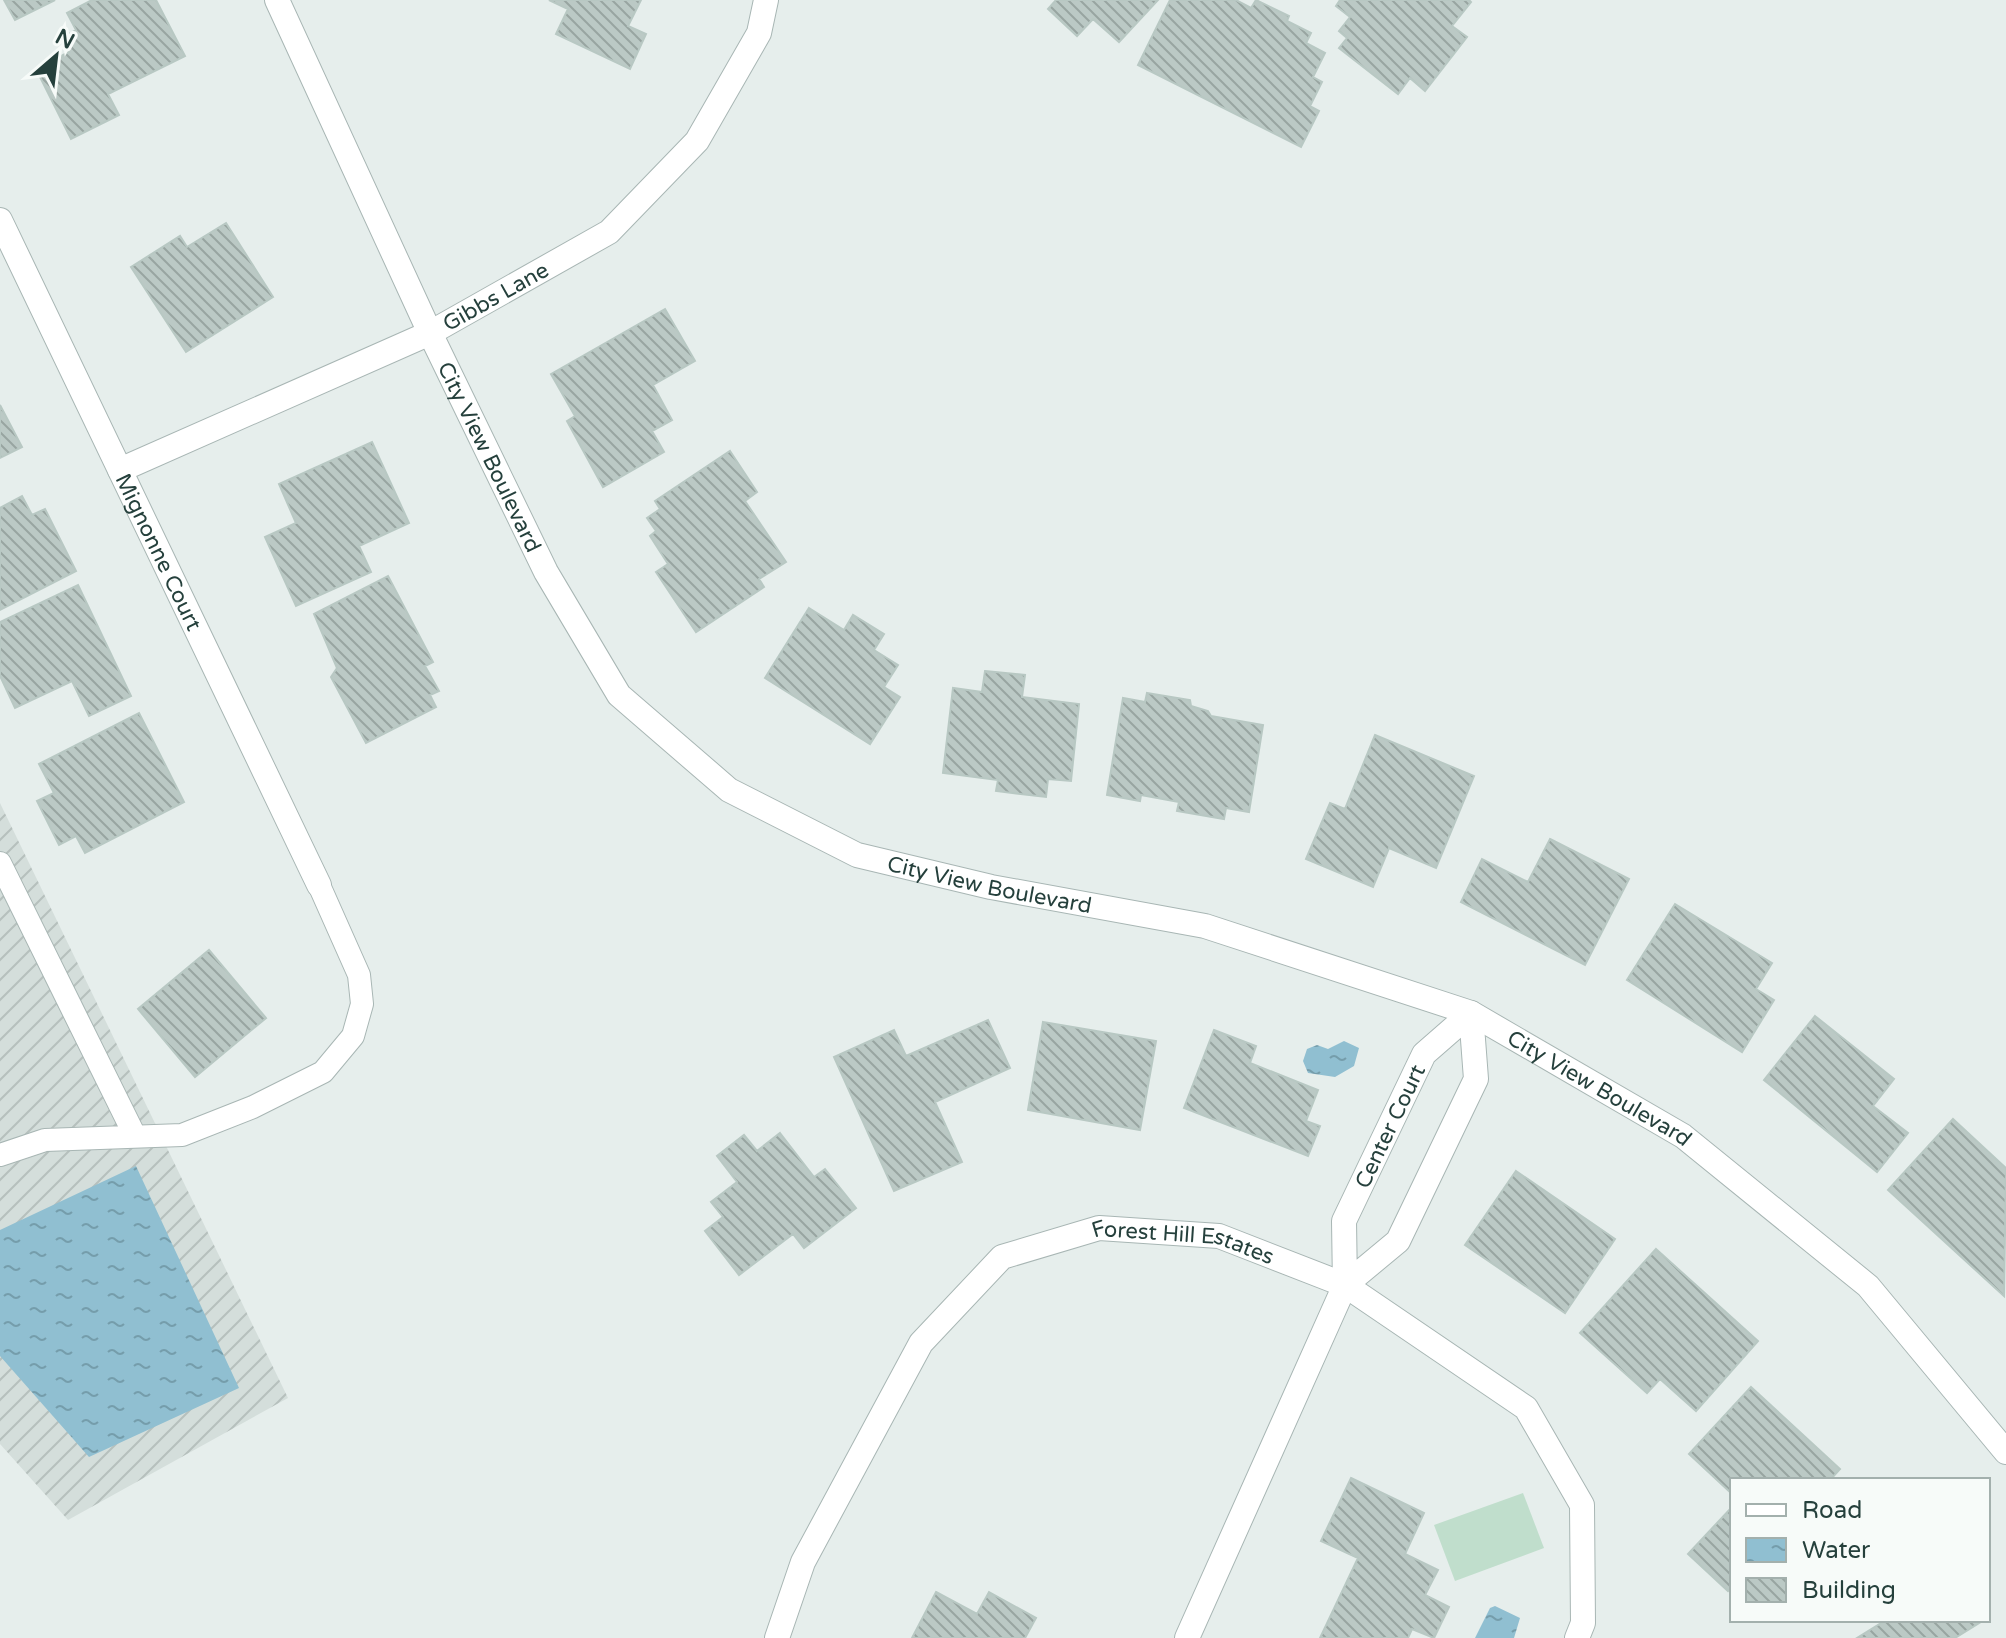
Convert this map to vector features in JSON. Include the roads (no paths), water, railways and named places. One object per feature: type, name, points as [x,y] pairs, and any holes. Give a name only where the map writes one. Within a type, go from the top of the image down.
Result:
[{"type":"street","name":"City View Boulevard","points":[[277,0],[430,333],[546,572],[619,695],[729,790],[857,855],[991,887],[1205,926],[1471,1013],[1683,1136],[1855,1276],[2006,1452]]},
{"type":"street","name":"Gibbs Lane","points":[[120,470],[430,333],[609,232],[697,141],[759,33],[766,0]]},
{"type":"street","name":"Mignonne Court","points":[[0,220],[319,885]]},
{"type":"street","name":"Center Court","points":[[1345,1285],[1398,1241],[1476,1079],[1471,1013]]},
{"type":"street","name":"Center Court","points":[[1187,1638],[1345,1285],[1344,1221],[1424,1054],[1471,1013]]},
{"type":"street","name":"Forest Hill Estates","points":[[777,1638],[803,1562],[921,1343],[1002,1257],[1099,1228],[1219,1236],[1345,1285],[1526,1408],[1582,1505],[1583,1623],[1577,1638]]},
{"type":"lane","points":[[0,863],[135,1136]]},
{"type":"lane","points":[[0,1155],[45,1140],[182,1135],[253,1107],[323,1072],[353,1036],[362,1004],[359,975],[319,885]]},
{"type":"water","points":[[1344,1041],[1359,1048],[1354,1066],[1335,1077],[1308,1073],[1303,1061],[1307,1049],[1317,1045],[1328,1049]]},
{"type":"water","points":[[136,1166],[239,1388],[89,1457],[0,1356],[0,1230]]},
{"type":"water","points":[[1495,1606],[1520,1618],[1514,1638],[1475,1638],[1490,1608]]}]
